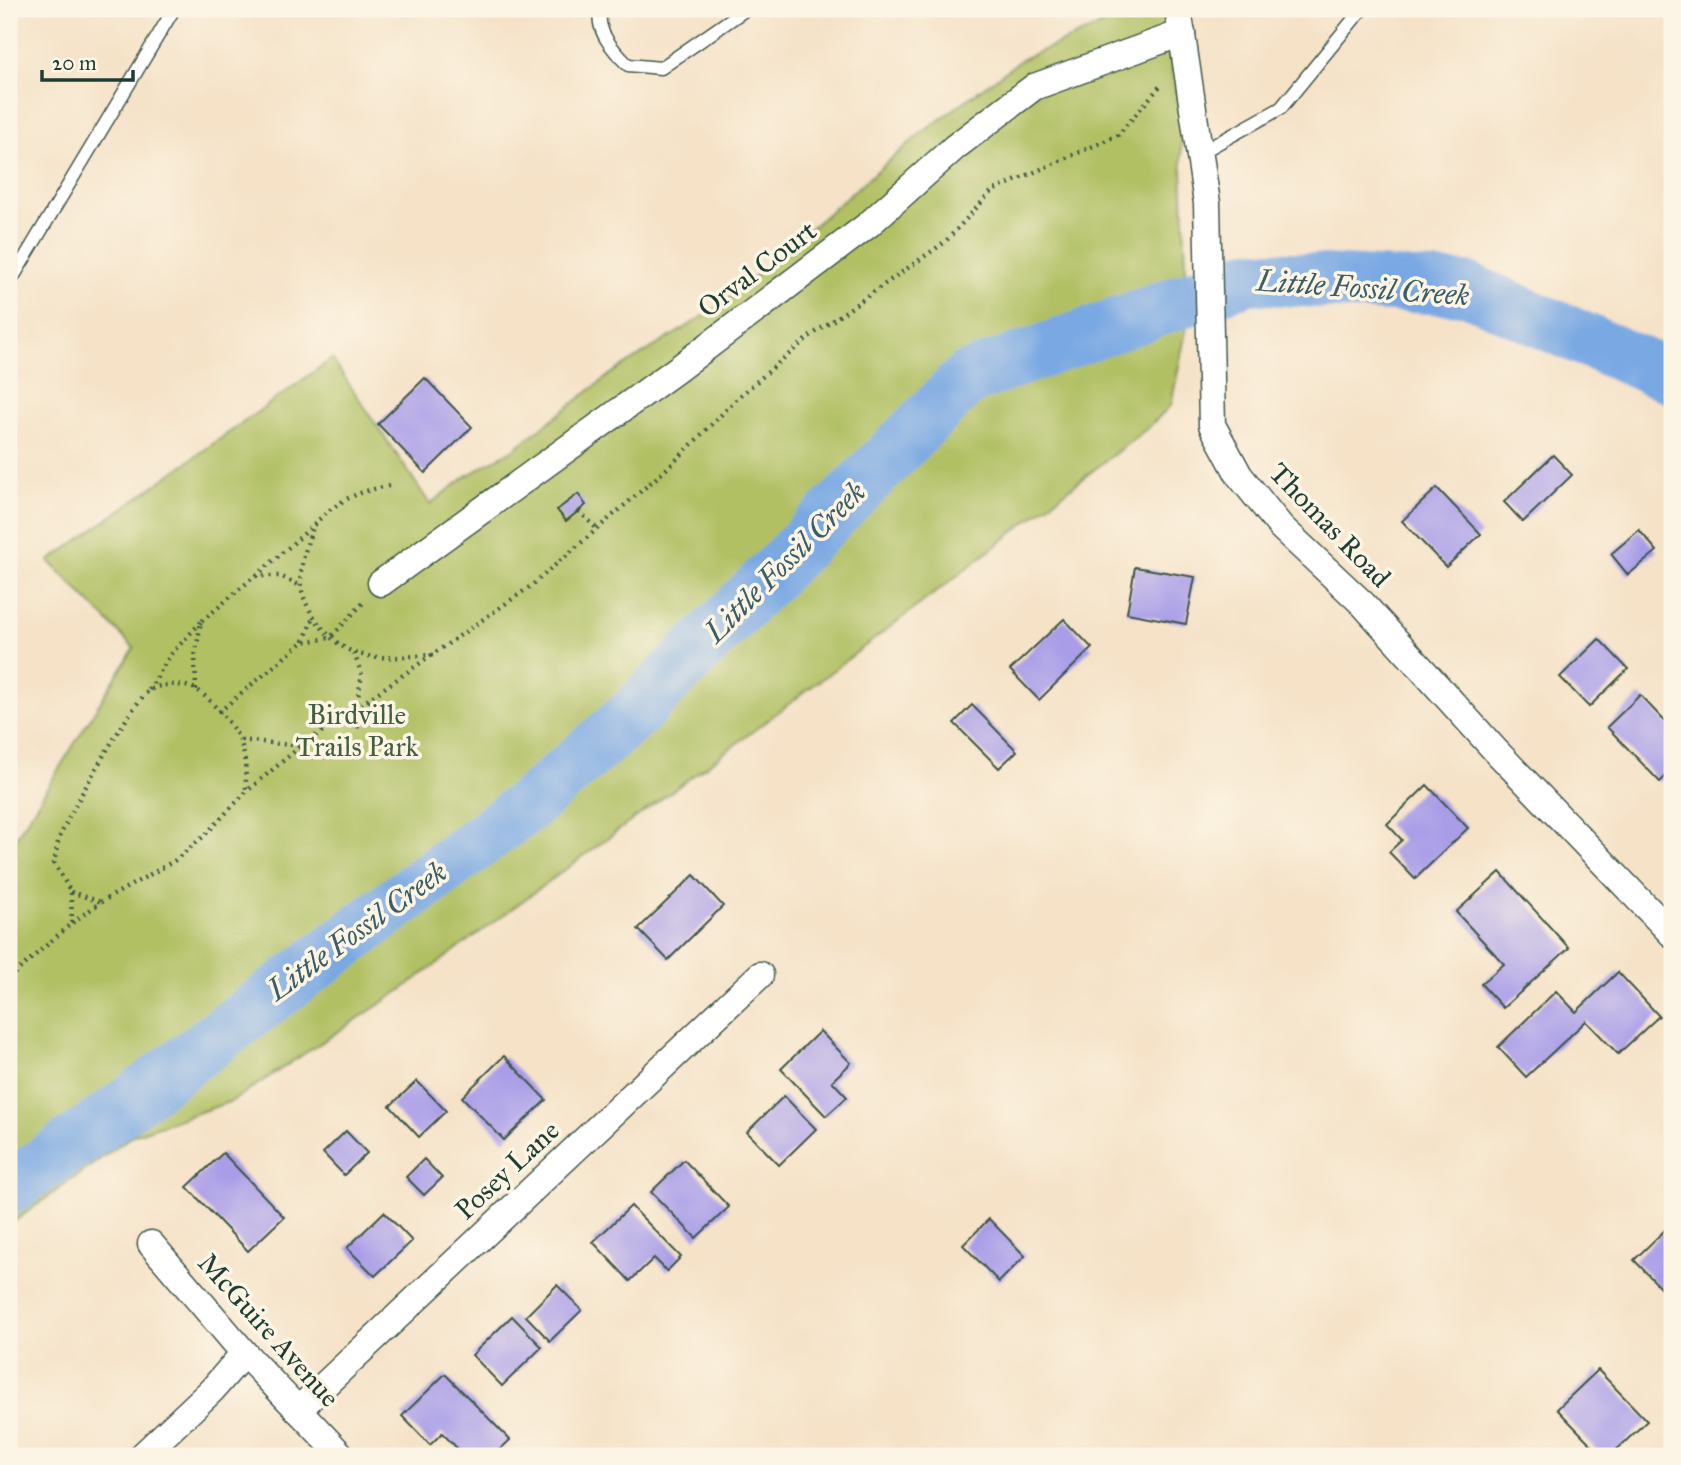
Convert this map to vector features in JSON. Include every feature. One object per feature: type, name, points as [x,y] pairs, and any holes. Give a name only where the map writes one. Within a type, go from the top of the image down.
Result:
[{"type":"street","name":"Thomas Road","points":[[1180,21],[1207,203],[1212,425],[1239,475],[1281,527],[1363,604],[1495,750],[1672,934]]},
{"type":"street","name":"Orval Court","points":[[381,583],[679,368],[857,233],[955,147],[1034,87],[1180,21]]},
{"type":"street","name":"Posey Lane","points":[[298,1410],[760,975]]},
{"type":"street","name":"McGuire Avenue","points":[[151,1244],[244,1353],[342,1456]]},
{"type":"street","points":[[142,1456],[212,1390],[244,1353]]},
{"type":"lane","points":[[9,285],[174,9]]},
{"type":"lane","points":[[601,9],[599,16],[609,46],[628,65],[661,68],[746,9]]},
{"type":"lane","points":[[1200,153],[1281,108],[1362,9]]},
{"type":"path","points":[[9,978],[72,923],[101,902],[174,862],[246,792],[301,746],[531,586],[670,466],[770,370],[809,337],[945,242],[992,191],[1118,135],[1170,75]]},
{"type":"path","points":[[72,923],[71,892],[54,863],[60,834],[85,787],[171,654],[201,622],[341,501],[368,489],[389,486]]},
{"type":"path","points":[[579,511],[597,529]]},
{"type":"path","points":[[315,523],[303,557],[300,586],[314,616],[330,638],[353,652],[379,656],[434,655]]},
{"type":"path","points":[[255,576],[280,576],[300,586]]},
{"type":"path","points":[[303,642],[330,638],[381,583]]},
{"type":"path","points":[[219,712],[303,642],[314,616]]},
{"type":"path","points":[[197,690],[195,656],[201,622]]},
{"type":"path","points":[[353,652],[362,675],[356,708]]},
{"type":"path","points":[[149,690],[174,684],[197,690],[219,712],[241,740],[246,768],[246,792]]},
{"type":"path","points":[[357,728],[371,698]]},
{"type":"path","points":[[241,740],[301,746]]},
{"type":"path","points":[[71,892],[101,902]]},
{"type":"green space","name":"Birdville Trails Park","points":[[1140,9],[1162,9],[1180,117],[1188,321],[1171,405],[1149,427],[744,738],[400,991],[232,1101],[133,1135],[9,1225],[9,849],[134,648],[49,561],[332,359],[430,504],[468,475],[514,449],[612,373],[720,306],[919,135],[1022,59]]},
{"type":"building","points":[[425,378],[472,427],[425,473],[378,424]]},
{"type":"building","points":[[1553,455],[1572,475],[1523,522],[1504,502]]},
{"type":"building","points":[[1437,488],[1481,534],[1446,567],[1402,521]]},
{"type":"building","points":[[578,494],[586,505],[566,521],[557,510]]},
{"type":"building","points":[[1639,530],[1657,551],[1628,575],[1611,554]]},
{"type":"building","points":[[1135,567],[1195,577],[1186,624],[1127,613]]},
{"type":"building","points":[[1064,619],[1092,648],[1039,700],[1010,670]]},
{"type":"building","points":[[1599,639],[1628,669],[1589,707],[1560,677]]},
{"type":"building","points":[[1640,695],[1672,729],[1672,770],[1660,782],[1607,727]]},
{"type":"building","points":[[972,705],[1017,751],[999,768],[954,723]]},
{"type":"building","points":[[1427,785],[1468,828],[1415,879],[1389,852],[1402,840],[1387,824]]},
{"type":"building","points":[[1500,872],[1569,948],[1503,1008],[1481,984],[1504,964],[1456,912]]},
{"type":"building","points":[[694,875],[723,906],[668,960],[638,929]]},
{"type":"building","points":[[1618,972],[1659,1016],[1618,1054],[1586,1021],[1526,1077],[1498,1047],[1556,991],[1576,1012]]},
{"type":"building","points":[[820,1031],[851,1063],[832,1081],[847,1097],[826,1116],[781,1069]]},
{"type":"building","points":[[504,1056],[546,1100],[504,1140],[462,1097]]},
{"type":"building","points":[[417,1081],[446,1111],[419,1137],[390,1106]]},
{"type":"building","points":[[784,1096],[816,1129],[779,1165],[747,1132]]},
{"type":"building","points":[[346,1131],[367,1153],[344,1175],[323,1153]]},
{"type":"building","points":[[223,1153],[284,1217],[248,1251],[187,1187]]},
{"type":"building","points":[[424,1159],[442,1178],[424,1195],[406,1177]]},
{"type":"building","points":[[684,1160],[729,1207],[696,1238],[651,1192]]},
{"type":"building","points":[[631,1206],[681,1257],[667,1271],[654,1258],[630,1281],[593,1242]]},
{"type":"building","points":[[384,1212],[412,1241],[375,1276],[347,1248]]},
{"type":"building","points":[[989,1219],[1025,1256],[999,1282],[963,1245]]},
{"type":"building","points":[[1672,1223],[1672,1279],[1662,1289],[1634,1260]]},
{"type":"building","points":[[557,1285],[582,1310],[550,1341],[526,1316]]},
{"type":"building","points":[[512,1316],[542,1347],[502,1386],[472,1355]]},
{"type":"building","points":[[1598,1370],[1647,1421],[1610,1456],[1602,1456],[1557,1409]]},
{"type":"building","points":[[445,1374],[510,1440],[493,1456],[465,1456],[442,1433],[430,1445],[402,1416]]},
{"type":"waterway","name":"Little Fossil Creek","points":[[9,1188],[117,1112],[536,799],[636,712],[968,378],[1249,277],[1467,289],[1672,377]]}]
